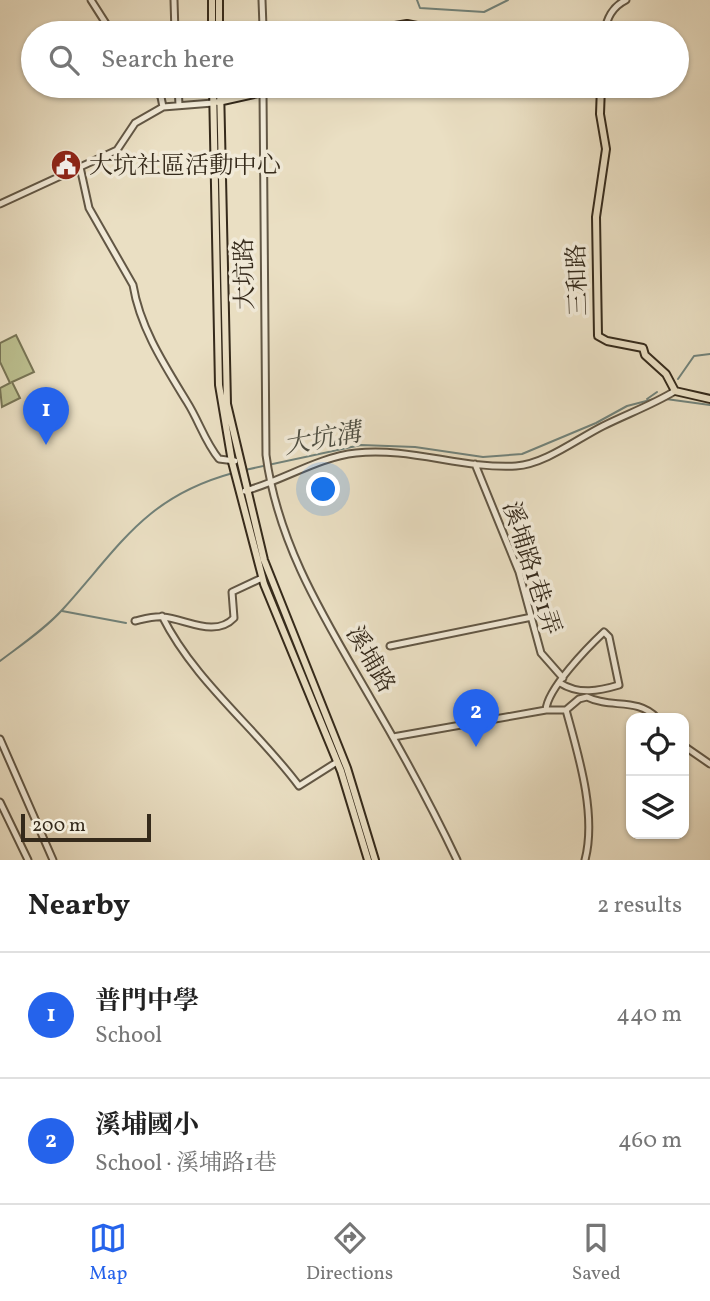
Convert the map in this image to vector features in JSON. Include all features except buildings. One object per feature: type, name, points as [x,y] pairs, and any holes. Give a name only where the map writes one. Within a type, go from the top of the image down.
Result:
[{"type":"main road","points":[[212,0],[212,21]]},
{"type":"main road","points":[[219,0],[219,21]]},
{"type":"main road","name":"大坑路","points":[[215,98],[225,384],[242,491]]},
{"type":"main road","name":"大坑路","points":[[216,102],[217,98]]},
{"type":"main road","name":"大坑路","points":[[216,102],[230,98]]},
{"type":"main road","name":"三和路","points":[[601,98],[600,114],[606,149],[596,218],[598,336],[607,341],[643,348],[645,355],[666,374],[672,393]]},
{"type":"main road","points":[[672,393],[710,399]]},
{"type":"main road","points":[[242,491],[262,578],[337,762],[368,860]]},
{"type":"main road","points":[[242,491],[271,582],[347,768],[375,860]]},
{"type":"street","points":[[90,0],[104,21]]},
{"type":"street","points":[[174,0],[175,21]]},
{"type":"street","points":[[262,0],[263,21]]},
{"type":"street","points":[[607,21],[615,6],[625,0]]},
{"type":"street","points":[[161,98],[163,107]]},
{"type":"street","points":[[179,98],[179,105]]},
{"type":"street","name":"大坑路","points":[[263,98],[268,471]]},
{"type":"street","name":"大坑路","points":[[0,204],[117,150],[135,123],[163,107],[216,102]]},
{"type":"street","points":[[80,167],[89,208],[133,285],[135,299],[170,379],[187,402],[213,451],[223,462],[236,463]]},
{"type":"street","points":[[242,491],[270,484],[331,459],[356,453],[425,456],[475,464],[530,464],[626,415],[656,405],[672,393]]},
{"type":"street","name":"溪埔路1巷1弄","points":[[475,464],[519,572],[541,653],[562,680],[568,688],[595,692],[619,685],[609,637],[604,632],[562,680],[547,701],[546,710]]},
{"type":"street","name":"溪埔路","points":[[268,471],[276,511],[298,566],[424,790],[457,860]]},
{"type":"street","points":[[135,621],[162,616],[206,627],[226,624],[234,618],[232,592],[262,578]]},
{"type":"street","points":[[162,616],[177,644],[219,696],[269,746],[299,786],[337,762]]},
{"type":"street","points":[[390,646],[531,617]]},
{"type":"street","points":[[393,737],[546,710],[566,710],[579,699],[587,697],[596,701],[634,704],[652,713]]},
{"type":"street","points":[[566,710],[579,754],[586,797],[588,843],[585,860]]},
{"type":"street","points":[[0,739],[2,749],[53,860]]},
{"type":"street","points":[[689,749],[710,764]]},
{"type":"street","points":[[0,802],[28,860]]},
{"type":"green space","points":[[16,335],[34,372],[12,382],[20,398],[2,407],[0,388],[10,383],[0,362],[0,343]]},
{"type":"waterway","points":[[417,0],[420,8],[484,12],[508,0]]},
{"type":"waterway","points":[[678,379],[694,356],[710,354]]},
{"type":"waterway","points":[[647,399],[657,392]]},
{"type":"waterway","name":"大坑溝","points":[[245,470],[361,445],[415,447],[483,457],[522,454],[596,423],[627,406],[654,399]]},
{"type":"waterway","name":"大坑溝","points":[[666,399],[710,405]]},
{"type":"waterway","name":"大坑溝","points":[[0,661],[56,616],[136,526],[177,496],[203,483],[233,473]]},
{"type":"waterway","points":[[62,611],[126,623]]},
{"type":"place","name":"大坑社區活動中心","points":[[66,165]]},
{"type":"place","name":"普門中學","points":[[46,445]]},
{"type":"place","name":"溪埔國小","points":[[476,747]]}]
